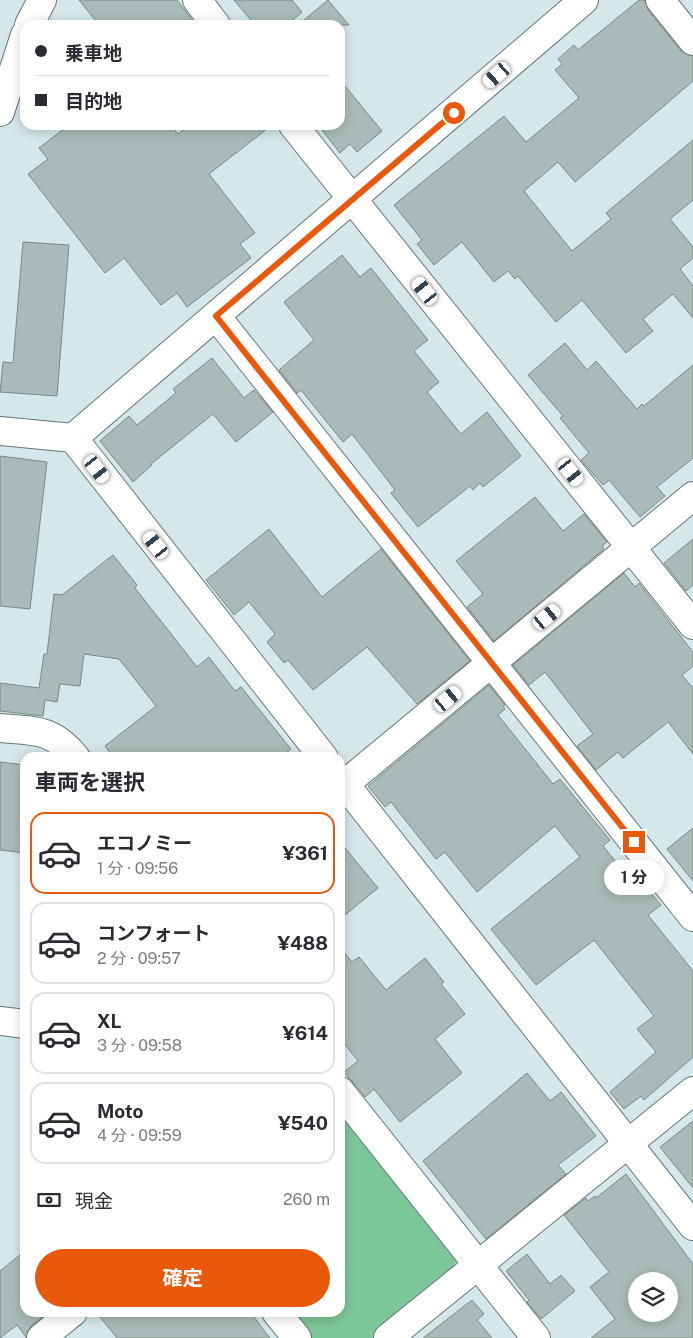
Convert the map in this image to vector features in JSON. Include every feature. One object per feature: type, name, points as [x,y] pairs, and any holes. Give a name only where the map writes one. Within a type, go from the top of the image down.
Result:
[{"type":"street","points":[[32,20],[42,0]]},
{"type":"street","points":[[42,20],[56,0]]},
{"type":"street","points":[[197,0],[212,20]]},
{"type":"street","points":[[0,431],[73,438],[352,201],[584,0]]},
{"type":"street","points":[[660,0],[693,41]]},
{"type":"street","points":[[0,112],[20,50]]},
{"type":"street","points":[[297,130],[693,625]]},
{"type":"street","points":[[216,316],[693,917]]},
{"type":"street","points":[[73,438],[319,752]]},
{"type":"street","points":[[345,781],[492,663],[693,496]]},
{"type":"street","points":[[0,728],[44,732],[64,743],[71,752]]},
{"type":"street","points":[[345,787],[693,1226]]},
{"type":"street","points":[[0,1021],[20,1023]]},
{"type":"street","points":[[388,1338],[693,1091]]},
{"type":"street","points":[[345,1097],[536,1338]]},
{"type":"street","points":[[41,1338],[68,1317]]},
{"type":"street","points":[[280,1317],[297,1338]]},
{"type":"green space","points":[[345,1120],[456,1259],[455,1270],[372,1338],[310,1338],[292,1317],[345,1317]]},
{"type":"building","points":[[79,0],[177,0],[192,20],[95,20]]},
{"type":"building","points":[[234,0],[292,0],[302,12],[293,20],[251,20]]},
{"type":"building","points":[[328,0],[345,20],[304,20]]},
{"type":"building","points":[[639,0],[645,0],[648,10],[681,51],[693,56],[693,81],[575,182],[558,162],[524,191],[572,251],[611,219],[606,213],[693,140],[693,200],[670,219],[693,247],[693,258],[680,269],[693,286],[693,318],[673,294],[643,319],[653,331],[626,353],[582,300],[556,322],[518,276],[515,279],[508,271],[494,282],[462,242],[434,265],[417,244],[422,240],[394,205],[504,116],[526,142],[579,98],[555,70],[562,64],[558,59],[574,45],[578,50]]},
{"type":"building","points":[[345,86],[382,131],[357,152],[350,144],[340,153],[322,130],[345,130]]},
{"type":"building","points":[[62,130],[175,130],[178,134],[183,130],[266,130],[209,174],[255,233],[240,244],[251,258],[187,307],[177,293],[161,305],[124,258],[105,273],[28,174],[48,159],[39,148]]},
{"type":"building","points":[[23,242],[69,245],[57,396],[0,392],[3,362],[13,363]]},
{"type":"building","points":[[342,255],[360,277],[371,268],[428,340],[414,351],[439,382],[427,392],[461,434],[487,412],[521,456],[483,487],[480,483],[473,490],[470,486],[418,527],[391,493],[395,490],[352,434],[343,442],[301,390],[297,393],[279,370],[314,340],[284,302]]},
{"type":"building","points":[[565,343],[587,370],[596,361],[637,409],[642,404],[644,406],[693,365],[693,458],[657,487],[665,496],[640,517],[609,480],[603,485],[581,460],[589,453],[560,418],[563,416],[528,375]]},
{"type":"building","points":[[212,358],[244,398],[254,390],[273,412],[236,442],[213,414],[151,464],[133,482],[100,441],[129,416],[137,425],[176,393],[173,389]]},
{"type":"building","points":[[0,456],[47,462],[30,609],[0,606]]},
{"type":"building","points":[[535,497],[563,531],[584,514],[607,542],[602,546],[604,549],[494,641],[467,607],[483,594],[456,561]]},
{"type":"building","points":[[269,529],[322,597],[381,549],[470,661],[417,704],[367,647],[313,690],[288,660],[284,663],[267,642],[275,634],[249,602],[234,615],[206,580]]},
{"type":"building","points":[[693,539],[693,585],[686,591],[664,563]]},
{"type":"building","points":[[113,555],[137,585],[135,588],[197,667],[209,657],[235,691],[241,687],[291,749],[287,752],[110,752],[105,746],[156,706],[119,659],[84,654],[80,686],[60,684],[57,702],[45,700],[43,716],[0,711],[0,683],[39,688],[44,654],[47,654],[54,594],[62,595]]},
{"type":"building","points":[[624,573],[635,587],[639,583],[693,652],[693,666],[682,675],[693,688],[693,754],[668,722],[623,758],[618,752],[596,770],[577,746],[593,734],[545,672],[529,685],[513,665]]},
{"type":"building","points":[[489,685],[505,705],[503,706],[505,709],[498,715],[553,784],[560,779],[610,840],[603,846],[634,884],[639,880],[661,905],[648,915],[693,971],[693,1057],[644,1100],[641,1096],[624,1109],[610,1092],[656,1052],[637,1029],[654,1016],[594,940],[536,985],[491,929],[580,857],[555,826],[477,892],[445,852],[436,859],[391,802],[385,807],[368,786]]},
{"type":"building","points":[[0,762],[20,764],[20,852],[0,850]]},
{"type":"building","points":[[693,828],[693,881],[667,849]]},
{"type":"building","points":[[345,848],[378,888],[345,915]]},
{"type":"building","points":[[345,953],[352,962],[359,957],[386,990],[425,958],[444,982],[441,984],[465,1014],[435,1039],[462,1073],[400,1122],[374,1089],[365,1097],[345,1073],[358,1061],[345,1044]]},
{"type":"building","points":[[527,1073],[550,1101],[561,1092],[596,1136],[558,1165],[566,1174],[486,1239],[423,1161]]},
{"type":"building","points":[[693,1121],[693,1188],[660,1147]]},
{"type":"building","points":[[626,1174],[693,1264],[693,1338],[591,1338],[615,1319],[590,1287],[609,1272],[564,1215],[586,1198],[588,1201],[595,1196],[596,1198]]},
{"type":"building","points":[[527,1254],[550,1284],[561,1275],[575,1291],[541,1319],[506,1271]]},
{"type":"building","points":[[20,1255],[20,1317],[42,1317],[31,1326],[26,1337],[17,1325],[0,1338],[0,1271]]},
{"type":"building","points":[[472,1300],[484,1314],[477,1320],[492,1338],[423,1338]]},
{"type":"building","points":[[100,1317],[254,1317],[270,1338],[117,1338]]},
{"type":"route","points":[[454,113],[216,316],[634,842]]}]
